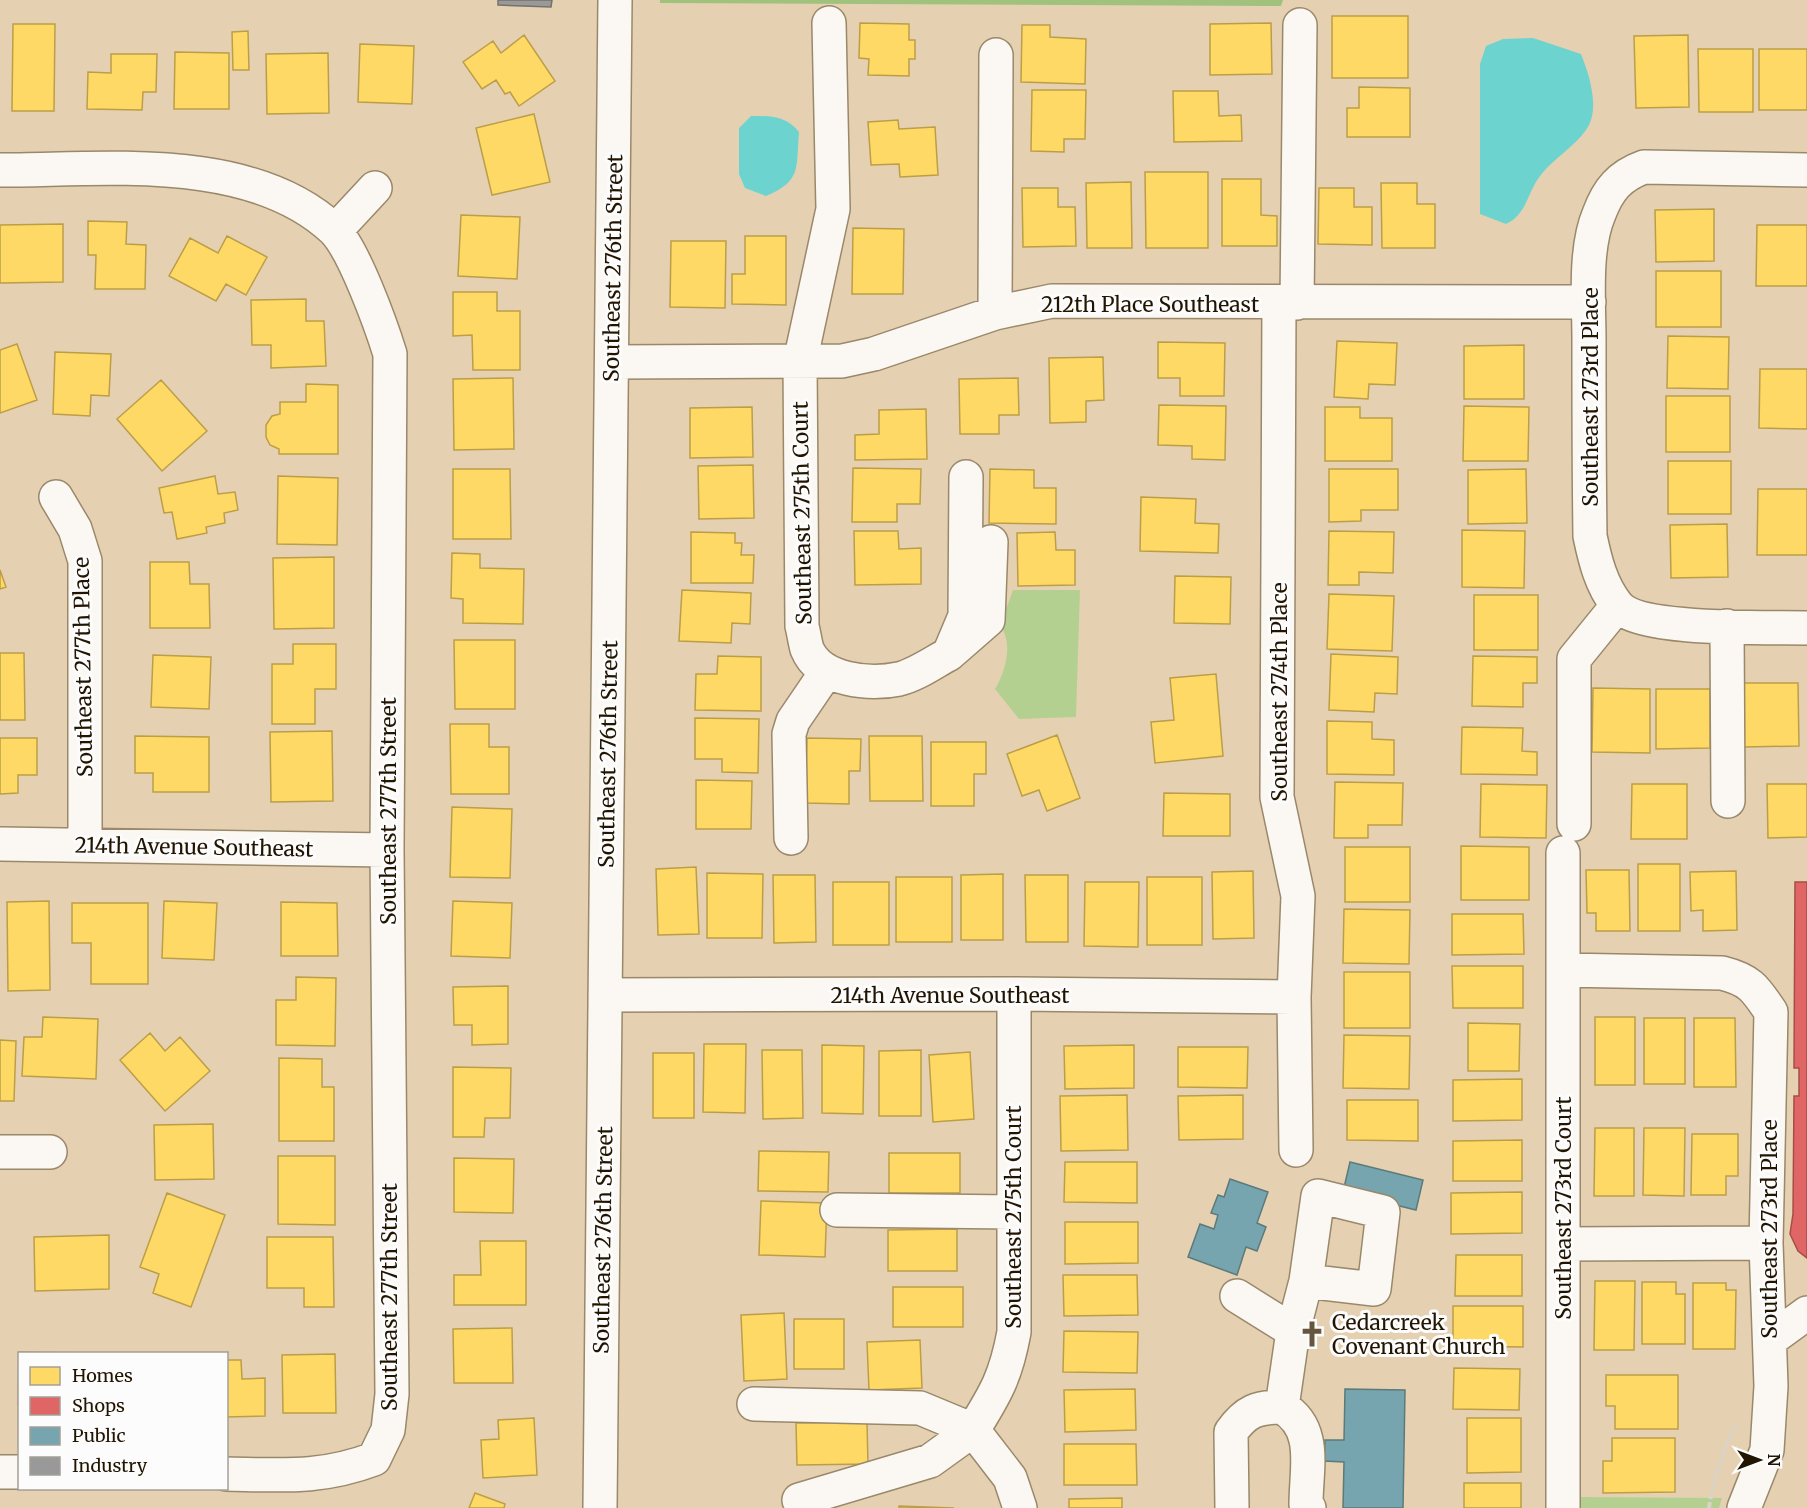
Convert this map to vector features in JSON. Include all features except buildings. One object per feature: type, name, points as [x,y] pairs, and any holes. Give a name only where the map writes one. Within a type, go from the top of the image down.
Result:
[{"type":"street","name":"Southeast 276th Street","points":[[600,1508],[615,0]]},
{"type":"street","name":"Southeast 275th Court","points":[[827,671],[808,650],[802,626],[800,362],[833,209],[829,23]]},
{"type":"street","name":"Southeast 274th Place","points":[[1296,1150],[1294,997],[1298,896],[1278,797],[1288,303],[1300,25]]},
{"type":"street","points":[[995,313],[996,55]]},
{"type":"street","name":"Southeast 273rd Place","points":[[1617,606],[1596,567],[1590,536],[1589,302],[1592,240],[1598,215],[1612,186],[1629,172],[1644,167],[1807,170]]},
{"type":"street","points":[[0,170],[175,170],[233,180],[277,192],[335,231],[375,188]]},
{"type":"street","name":"Southeast 277th Street","points":[[228,1474],[317,1475],[344,1471],[374,1460],[388,1430],[392,1394],[387,850],[390,354],[378,314],[335,231]]},
{"type":"street","name":"212th Place Southeast","points":[[612,362],[842,362],[874,354],[995,313],[1052,301],[1589,302]]},
{"type":"street","points":[[949,654],[964,616],[966,477]]},
{"type":"street","name":"Southeast 277th Place","points":[[56,497],[75,529],[85,561],[85,844]]},
{"type":"street","points":[[791,838],[789,734],[793,721],[827,671],[857,680],[900,678],[949,654],[988,620],[991,542]]},
{"type":"street","points":[[1617,606],[1635,617],[1660,623],[1807,628]]},
{"type":"street","name":"Southeast 273rd Court","points":[[1563,1508],[1563,907],[1569,839],[1574,659],[1617,606]]},
{"type":"street","points":[[1726,626],[1728,801]]},
{"type":"street","name":"214th Avenue Southeast","points":[[0,844],[387,850]]},
{"type":"street","name":"Southeast 273rd Place","points":[[1563,970],[1722,973],[1742,978],[1756,989],[1771,1012],[1766,1243],[1771,1386],[1767,1449],[1744,1508]]},
{"type":"street","name":"Southeast 275th Court","points":[[973,1430],[999,1388],[1008,1367],[1014,1332],[1014,994]]},
{"type":"street","name":"214th Avenue Southeast","points":[[605,995],[1014,994],[1294,997]]},
{"type":"street","points":[[0,1152],[50,1152]]},
{"type":"street","points":[[837,1210],[1014,1212]]},
{"type":"street","points":[[1563,1244],[1766,1243]]},
{"type":"street","points":[[1282,1407],[1293,1332],[1306,1281]]},
{"type":"street","points":[[1237,1296],[1293,1332]]},
{"type":"street","points":[[1770,1340],[1807,1313]]},
{"type":"street","points":[[754,1404],[920,1408],[973,1430],[1010,1478],[1020,1508]]},
{"type":"street","points":[[1232,1508],[1231,1432],[1250,1411],[1263,1407],[1282,1407],[1293,1414],[1306,1434],[1306,1504],[1309,1508]]},
{"type":"street","points":[[799,1500],[930,1461],[973,1430]]},
{"type":"street","points":[[0,1472],[18,1472]]},
{"type":"path","points":[[1708,1508],[1715,1476],[1735,1427],[1740,1424],[1768,1424]]},
{"type":"green space","points":[[660,0],[1283,0],[1281,6],[660,3]]},
{"type":"green space","points":[[1013,590],[1080,590],[1076,717],[1019,719],[995,689],[1007,658],[1007,641],[1000,626]]},
{"type":"green space","points":[[1581,1497],[1722,1498],[1719,1508],[1581,1508]]},
{"type":"water","points":[[1533,38],[1581,54],[1590,82],[1593,112],[1586,130],[1545,170],[1523,209],[1506,224],[1480,214],[1480,64],[1486,46],[1503,39]]},
{"type":"water","points":[[751,116],[783,120],[799,132],[795,172],[786,185],[766,196],[745,188],[739,174],[739,128]]},
{"type":"place","name":"Cedarcreek Covenant Church","points":[[1312,1334]]}]
